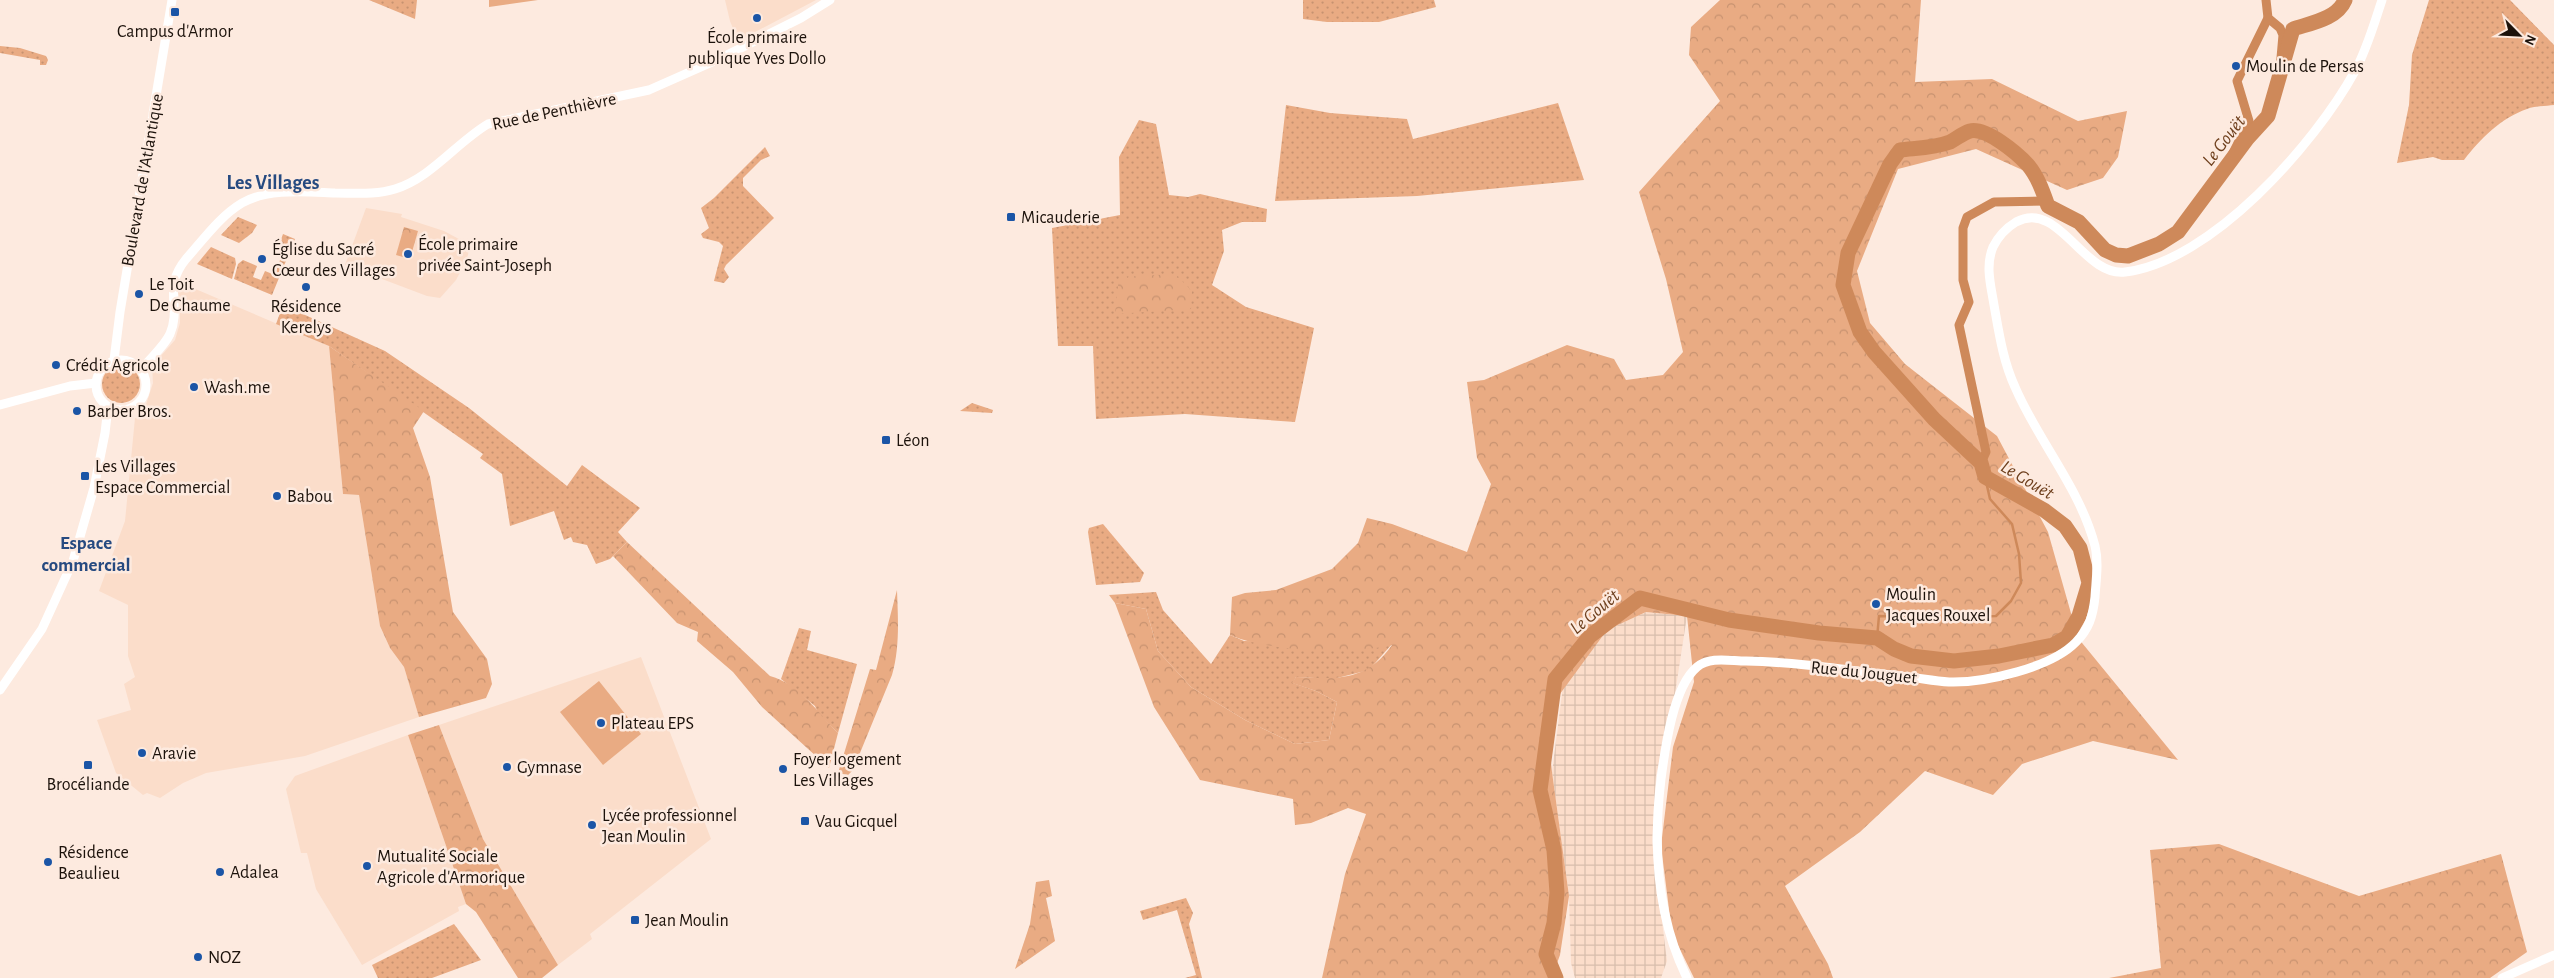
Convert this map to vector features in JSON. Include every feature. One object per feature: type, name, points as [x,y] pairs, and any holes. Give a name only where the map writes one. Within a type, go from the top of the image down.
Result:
[{"type":"street","name":"Boulevard de l'Atlantique","points":[[114,360],[120,312],[172,0]]},
{"type":"street","name":"Rue de Penthièvre","points":[[142,370],[170,335],[173,324],[175,275],[219,222],[243,202],[280,193],[378,193],[397,189],[423,175],[473,133],[488,124],[649,90],[726,56],[801,18],[830,0]]},
{"type":"street","name":"Rue du Jouguet","points":[[1687,978],[1670,936],[1661,890],[1657,843],[1658,803],[1670,728],[1686,681],[1694,670],[1701,664],[1711,660],[1770,662],[1949,682],[1981,680],[2049,660],[2068,650],[2088,628],[2093,615],[2098,566],[2095,545],[2074,496],[2019,396],[2004,359],[1988,266],[1994,245],[2003,232],[2014,223],[2024,219],[2034,219],[2050,224],[2102,268],[2120,273],[2158,263],[2198,244],[2276,177],[2295,157],[2330,112],[2357,68],[2382,0]]},
{"type":"street","points":[[114,360],[129,361],[142,370],[147,384],[142,400],[134,407],[124,411],[108,407],[99,399],[96,383],[100,371],[114,360]]},
{"type":"street","points":[[0,405],[70,386],[96,383]]},
{"type":"street","points":[[0,690],[42,629],[73,561],[94,488],[108,407]]},
{"type":"street","points":[[2502,978],[2554,955]]},
{"type":"shaded area","name":"École primaire publique Yves Dollo","points":[[725,0],[816,0],[738,41],[730,21]]},
{"type":"shaded area","name":"École primaire privée Saint-Joseph","points":[[366,208],[402,214],[401,217],[444,231],[470,245],[467,259],[456,280],[440,298],[427,296],[345,265]]},
{"type":"shaded area","points":[[179,282],[329,346],[343,494],[359,495],[380,626],[390,648],[404,667],[419,717],[305,756],[206,773],[183,783],[160,798],[147,793],[143,795],[116,773],[97,720],[131,710],[124,684],[135,677],[128,656],[128,605],[99,591],[125,521],[135,418],[142,417],[153,383],[152,366],[175,340],[180,323],[180,298],[177,290]]},
{"type":"shaded area","points":[[1646,612],[1687,616],[1672,713],[1656,775],[1652,842],[1667,961],[1661,978],[1575,978],[1571,963],[1569,896],[1552,772],[1563,686],[1607,630]]},
{"type":"shaded area","name":"Lycée professionnel Jean Moulin","points":[[641,657],[711,839],[590,934],[592,939],[558,965],[483,839],[439,725]]},
{"type":"shaded area","points":[[408,735],[466,904],[458,907],[459,911],[362,965],[316,889],[307,853],[301,853],[286,789],[295,776]]},
{"type":"green space","points":[[369,0],[417,0],[415,19]]},
{"type":"green space","points":[[489,0],[538,0],[489,7]]},
{"type":"green space","points":[[1303,0],[1434,0],[1436,7],[1379,22],[1327,22],[1303,19]]},
{"type":"green space","points":[[1720,0],[1921,0],[1915,82],[1992,79],[2078,121],[2127,111],[2118,157],[2103,178],[2067,190],[1976,149],[1898,169],[1857,271],[1870,323],[1905,364],[1997,436],[2048,532],[2078,638],[2178,760],[2093,741],[2022,764],[1993,795],[1925,771],[1860,832],[1785,886],[1828,964],[1833,978],[1694,978],[1672,933],[1661,846],[1673,747],[1694,682],[1687,616],[1646,612],[1607,630],[1546,713],[1569,896],[1560,955],[1556,966],[1561,978],[1322,978],[1345,874],[1366,814],[1348,808],[1311,823],[1295,825],[1293,799],[1200,780],[1154,707],[1115,603],[1146,609],[1158,651],[1191,687],[1245,720],[1295,744],[1329,740],[1337,702],[1316,691],[1292,683],[1296,677],[1338,678],[1361,672],[1372,666],[1392,645],[1333,651],[1288,648],[1247,641],[1230,635],[1232,597],[1245,593],[1276,590],[1332,569],[1358,543],[1367,518],[1392,524],[1467,552],[1491,484],[1477,458],[1467,382],[1484,380],[1567,345],[1614,359],[1626,380],[1663,375],[1683,352],[1666,279],[1639,192],[1720,101],[1689,55],[1691,27]]},
{"type":"green space","points":[[2429,0],[2510,0],[2554,45],[2554,105],[2530,108],[2508,118],[2484,137],[2464,160],[2442,160],[2433,157],[2397,163],[2409,105],[2412,55]]},
{"type":"green space","points":[[0,46],[20,48],[46,56],[48,60],[46,65],[40,65],[40,60],[0,53]]},
{"type":"green space","points":[[1558,103],[1584,180],[1417,196],[1275,201],[1286,105],[1330,113],[1407,119],[1413,139]]},
{"type":"green space","points":[[1139,120],[1156,124],[1169,195],[1188,197],[1200,194],[1267,209],[1266,222],[1242,222],[1222,230],[1224,251],[1212,285],[1246,307],[1314,328],[1295,422],[1185,414],[1096,419],[1093,346],[1058,346],[1052,228],[1120,215],[1119,157]]},
{"type":"green space","points":[[765,147],[770,156],[761,160],[743,178],[743,186],[774,218],[726,265],[724,269],[729,277],[724,283],[714,281],[723,246],[719,242],[703,238],[701,234],[709,228],[701,208],[714,198]]},
{"type":"green space","points":[[238,217],[257,225],[252,233],[239,243],[221,235]]},
{"type":"green space","points":[[404,227],[418,231],[410,259],[396,255]]},
{"type":"green space","points":[[283,234],[295,239],[272,295],[234,279],[238,264],[243,260],[257,266],[253,277],[261,280],[265,271],[275,275],[281,257],[272,254],[275,244],[279,245]]},
{"type":"green space","points":[[211,247],[235,258],[236,264],[232,279],[197,264]]},
{"type":"green space","points":[[1175,274],[1192,291],[1191,309],[1115,314],[1119,277]]},
{"type":"green space","points":[[283,305],[385,351],[469,408],[567,486],[582,465],[640,508],[618,532],[627,542],[610,559],[596,564],[587,545],[573,542],[571,537],[564,540],[554,511],[510,526],[502,474],[480,458],[483,454],[329,346],[276,324]]},
{"type":"green space","points":[[329,346],[424,411],[413,428],[430,477],[453,612],[487,659],[492,684],[486,698],[419,717],[404,667],[390,648],[380,626],[359,495],[343,494]]},
{"type":"green space","points":[[121,365],[135,370],[140,384],[135,398],[121,403],[107,398],[102,384],[107,370]]},
{"type":"green space","points":[[972,403],[993,410],[992,413],[960,411]]},
{"type":"green space","points":[[1103,524],[1144,573],[1140,582],[1096,585],[1088,532],[1089,528]]},
{"type":"green space","points":[[627,542],[770,676],[781,680],[799,692],[838,733],[829,768],[762,707],[733,672],[697,641],[698,632],[677,623],[613,556]]},
{"type":"green space","points":[[897,590],[897,643],[892,675],[853,770],[848,775],[838,773],[870,669],[876,670]]},
{"type":"green space","points":[[1156,592],[1163,610],[1211,664],[1230,635],[1244,641],[1392,644],[1369,670],[1333,679],[1296,677],[1293,683],[1316,691],[1337,702],[1329,740],[1295,744],[1245,720],[1191,687],[1158,651],[1146,609],[1115,603],[1109,595]]},
{"type":"green space","points":[[799,628],[811,631],[807,650],[857,664],[838,733],[818,713],[815,706],[781,679]]},
{"type":"green space","name":"Plateau EPS","points":[[599,681],[641,734],[603,765],[560,712]]},
{"type":"green space","points":[[439,725],[483,839],[558,965],[542,978],[518,978],[476,912],[466,904],[408,735]]},
{"type":"green space","points":[[2219,844],[2359,896],[2501,854],[2527,952],[2490,978],[2109,978],[2161,968],[2150,850]]},
{"type":"green space","points":[[1049,880],[1052,896],[1046,898],[1055,941],[1015,969],[1030,924],[1036,882]]},
{"type":"green space","points":[[1186,898],[1193,913],[1189,924],[1202,978],[1185,978],[1196,975],[1177,910],[1143,920],[1140,911]]},
{"type":"green space","points":[[454,924],[481,960],[432,978],[378,978],[372,965]]},
{"type":"waterway","points":[[2266,0],[2268,18],[2280,28],[2283,35],[2279,81]]},
{"type":"waterway","name":"Le Gouët","points":[[1556,978],[1546,954],[1554,923],[1557,893],[1554,850],[1540,790],[1555,679],[1590,636],[1640,598],[1729,620],[1819,633],[1877,638],[1894,649],[1911,656],[1954,661],[1999,656],[2053,645],[2067,637],[2079,616],[2089,583],[2080,548],[2065,526],[2044,510],[1985,477],[1981,463],[1934,419],[1874,352],[1860,332],[1843,285],[1848,253],[1890,164],[1900,150],[1944,144],[1970,131],[1984,133],[2001,142],[2028,165],[2042,190],[2048,206],[2079,222],[2105,250],[2116,255],[2128,256],[2159,244],[2178,232],[2247,139],[2268,116],[2293,29],[2330,16],[2336,12],[2345,0]]},
{"type":"waterway","points":[[2226,167],[2249,121],[2237,81],[2268,18]]},
{"type":"waterway","points":[[1981,463],[1986,452],[1959,325],[1969,302],[1963,280],[1963,228],[1967,217],[1994,202],[2047,201]]},
{"type":"waterway","points":[[1877,638],[1879,616],[1943,618],[1996,616],[2011,601],[2021,583],[2019,554],[2012,524],[1990,499],[1985,477]]},
{"type":"place","name":"Campus d'Armor","points":[[175,12]]},
{"type":"place","name":"École primaire publique Yves Dollo","points":[[757,18]]},
{"type":"place","name":"Moulin de Persas","points":[[2236,66]]},
{"type":"place","name":"Micauderie","points":[[1011,217]]},
{"type":"place","name":"École primaire privée Saint-Joseph","points":[[408,254]]},
{"type":"place","name":"Église du Sacré Cœur des Villages","points":[[262,259]]},
{"type":"place","name":"Résidence Kerelys","points":[[306,287]]},
{"type":"place","name":"Le Toit De Chaume","points":[[139,294]]},
{"type":"place","name":"Crédit Agricole","points":[[56,365]]},
{"type":"place","name":"Wash.me","points":[[194,387]]},
{"type":"place","name":"Barber Bros.","points":[[77,411]]},
{"type":"place","name":"Léon","points":[[886,440]]},
{"type":"place","name":"Les Villages Espace Commercial","points":[[85,476]]},
{"type":"place","name":"Babou","points":[[277,496]]},
{"type":"place","name":"Moulin Jacques Rouxel","points":[[1876,604]]},
{"type":"place","name":"Plateau EPS","points":[[601,723]]},
{"type":"place","name":"Aravie","points":[[142,753]]},
{"type":"place","name":"Brocéliande","points":[[88,765]]},
{"type":"place","name":"Gymnase","points":[[507,767]]},
{"type":"place","name":"Foyer logement Les Villages","points":[[783,769]]},
{"type":"place","name":"Vau Gicquel","points":[[805,821]]},
{"type":"place","name":"Lycée professionnel Jean Moulin","points":[[592,825]]},
{"type":"place","name":"Résidence Beaulieu","points":[[48,862]]},
{"type":"place","name":"Mutualité Sociale Agricole d'Armorique","points":[[367,866]]},
{"type":"place","name":"Adalea","points":[[220,872]]},
{"type":"place","name":"Jean Moulin","points":[[635,920]]},
{"type":"place","name":"NOZ","points":[[198,957]]},
{"type":"district","name":"Les Villages","points":[[273,182]]},
{"type":"district","name":"Espace commercial","points":[[86,553]]}]
